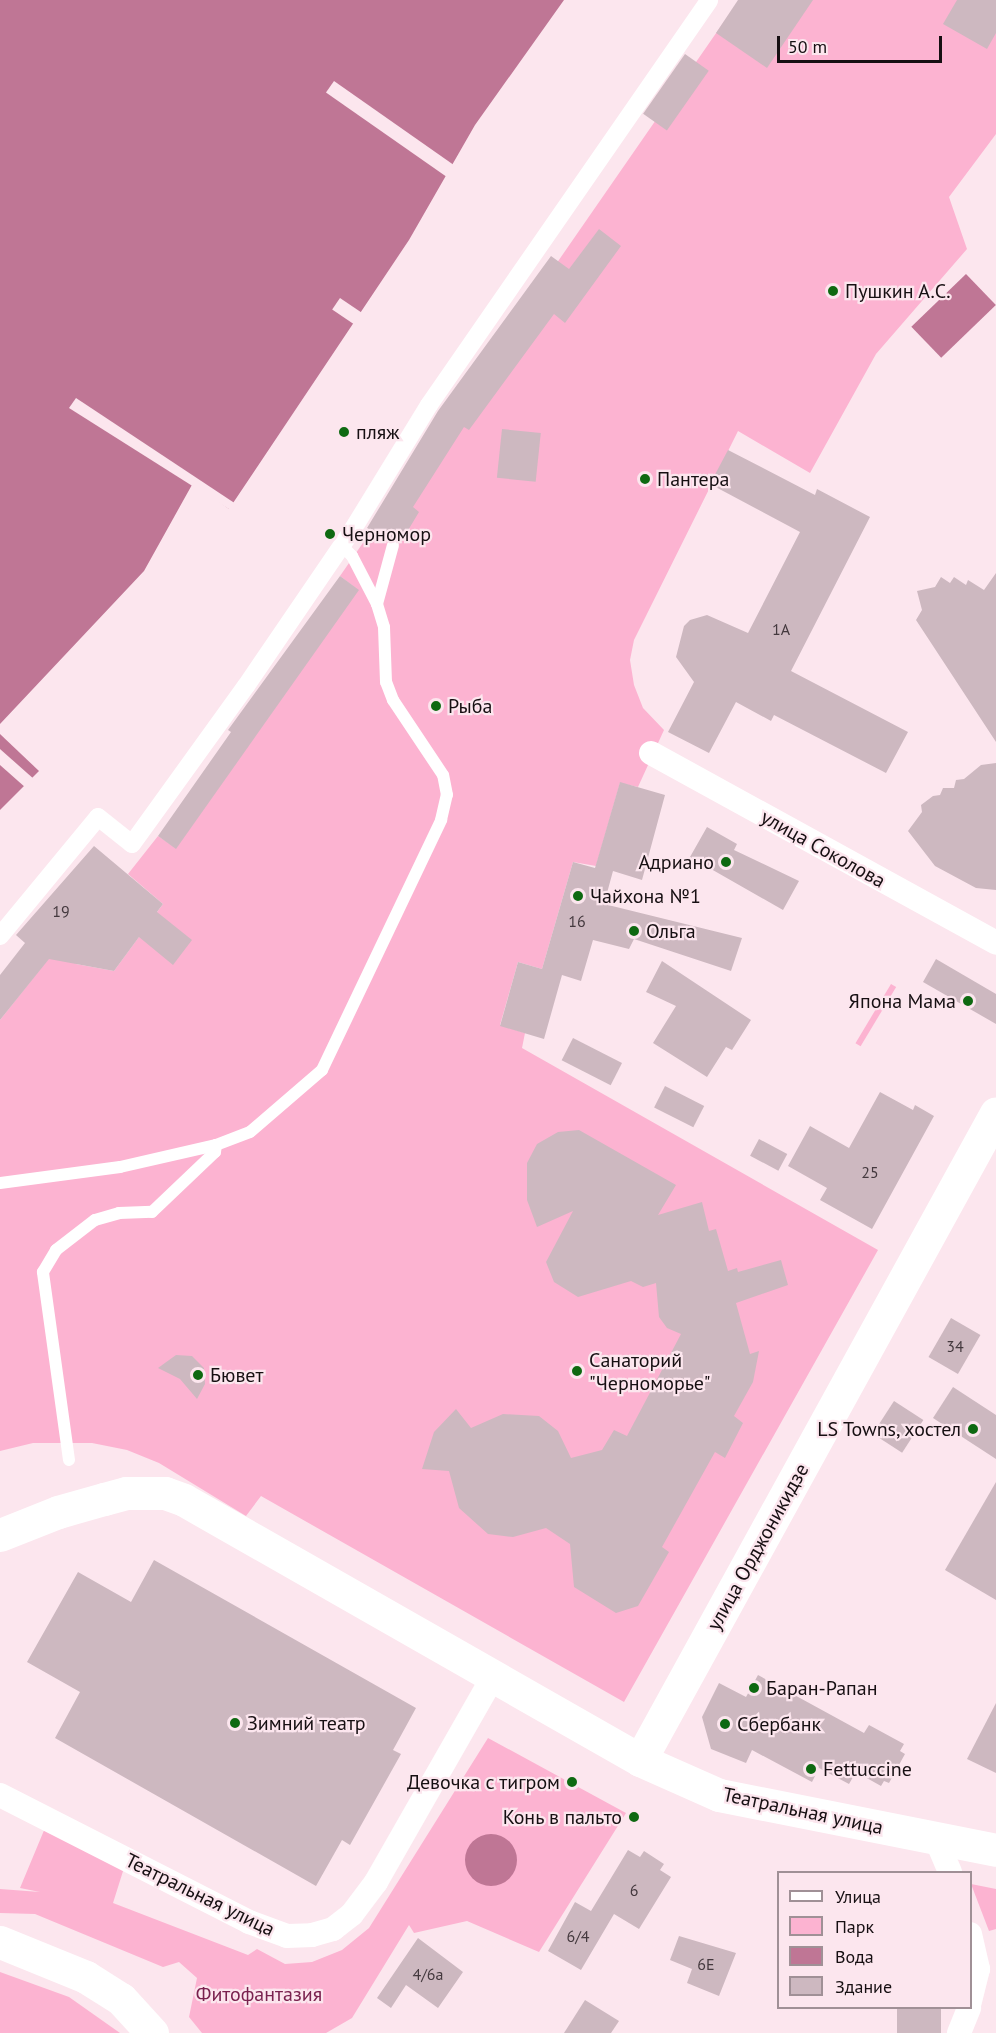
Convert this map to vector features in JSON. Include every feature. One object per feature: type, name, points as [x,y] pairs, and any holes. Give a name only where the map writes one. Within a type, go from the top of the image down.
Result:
[{"type":"main road","name":"улица Орджоникидзе","points":[[640,1760],[996,1113]]},
{"type":"main road","name":"Театральная улица","points":[[0,1535],[58,1512],[126,1493],[165,1493],[205,1512],[492,1679],[640,1760],[719,1795],[996,1850]]},
{"type":"main road","points":[[0,1942],[86,1977],[121,1999],[152,2033]]},
{"type":"street","points":[[0,936],[98,817],[132,844],[342,546],[429,405],[709,0]]},
{"type":"street","name":"улица Соколова","points":[[651,753],[996,943]]},
{"type":"street","name":"Театральная улица","points":[[0,1795],[249,1922],[287,1936],[312,1935],[333,1929],[352,1914],[376,1882],[492,1679]]},
{"type":"street","points":[[936,1839],[950,1871]]},
{"type":"street","points":[[972,1943],[978,1969],[972,1994]]},
{"type":"street","points":[[958,2033],[968,2009]]},
{"type":"lane","points":[[377,603],[393,545]]},
{"type":"lane","points":[[0,1183],[120,1167],[216,1145],[250,1132],[322,1070],[441,820],[447,795],[443,775],[405,721],[386,682],[384,627],[377,603],[352,556],[342,546]]},
{"type":"lane","points":[[69,1460],[43,1272],[56,1250],[95,1220],[118,1213],[152,1212],[215,1152],[216,1145]]},
{"type":"green space","points":[[739,0],[996,0],[996,134],[949,197],[967,249],[876,354],[810,473],[738,431],[634,640],[630,660],[634,685],[643,708],[664,730],[638,787],[620,783],[596,866],[573,862],[542,969],[518,962],[500,1025],[525,1033],[522,1048],[878,1250],[624,1702],[261,1496],[246,1516],[159,1463],[127,1450],[92,1443],[33,1443],[0,1451],[0,1020],[57,948],[76,964],[114,971],[163,904],[128,874],[158,836],[176,848],[358,590],[340,576]]},
{"type":"green space","points":[[891,984],[896,987],[861,1046],[855,1043]]},
{"type":"green space","name":"Фитофантазия","points":[[488,1738],[626,1813],[539,1952],[467,1921],[414,1933],[409,1925],[352,2018],[326,2033],[202,2033],[189,2017],[197,1978],[179,1962],[163,1967],[35,1914],[0,1913],[0,1889],[40,1892],[20,1888],[45,1828],[124,1868],[113,1903],[248,1955],[257,1949],[285,1964],[312,1962],[342,1950],[369,1928]]},
{"type":"green space","points":[[972,1884],[996,1889],[996,1929],[989,1931]]},
{"type":"green space","points":[[0,1972],[69,1997],[120,2033],[0,2033]]},
{"type":"water","points":[[0,0],[564,0],[475,125],[409,240],[229,509],[193,483],[144,571],[0,724]]},
{"type":"water","points":[[966,274],[996,305],[941,358],[911,327]]},
{"type":"water","points":[[0,734],[39,771],[0,810]]},
{"type":"water","points":[[486,1834],[496,1834],[506,1838],[513,1845],[517,1860],[513,1875],[506,1882],[496,1886],[486,1886],[476,1882],[469,1875],[465,1865],[465,1855],[469,1845],[476,1838]]},
{"type":"pier","points":[[334,81],[455,166],[447,177],[326,92]]},
{"type":"pier","points":[[340,298],[364,314],[356,326],[332,310]]},
{"type":"pier","points":[[76,398],[236,504],[232,511],[69,408]]},
{"type":"pier","points":[[0,749],[35,780],[26,788],[0,765]]},
{"type":"building","points":[[738,0],[813,0],[767,68],[716,33]]},
{"type":"building","points":[[957,0],[996,0],[996,33],[987,49],[943,24]]},
{"type":"building","points":[[685,54],[709,71],[667,130],[643,114]]},
{"type":"building","points":[[599,229],[621,246],[565,323],[554,314],[469,430],[464,427],[413,507],[419,512],[401,542],[395,537],[386,541],[367,528],[438,411],[551,256],[569,269]]},
{"type":"building","points":[[502,429],[541,433],[536,482],[497,478]]},
{"type":"building","points":[[728,450],[815,495],[817,489],[870,517],[791,671],[908,732],[886,773],[774,715],[771,721],[736,702],[709,753],[668,732],[694,682],[676,657],[684,626],[690,620],[707,615],[748,633],[800,532],[710,484]]},
{"type":"building","points":[[996,573],[996,742],[916,620],[922,610],[917,591],[935,587],[941,577],[950,583],[954,577],[966,585],[968,580],[984,590]]},
{"type":"building","points":[[340,576],[359,590],[176,849],[158,836],[231,732],[228,730]]},
{"type":"building","points":[[996,763],[996,890],[976,888],[935,866],[908,831],[922,812],[921,805],[933,796],[940,795],[943,788],[954,788],[956,780],[964,779],[981,765]]},
{"type":"building","points":[[620,782],[665,795],[642,880],[613,871],[604,904],[742,938],[731,971],[634,939],[629,949],[593,940],[581,981],[562,975],[544,1039],[500,1026],[518,962],[542,969],[573,862],[595,868]]},
{"type":"building","name":"Адриано","points":[[707,827],[737,844],[734,850],[799,881],[783,910],[690,857]]},
{"type":"building","points":[[94,846],[163,904],[157,912],[192,940],[173,965],[139,937],[114,971],[49,959],[0,1020],[0,975],[25,943],[16,935]]},
{"type":"building","points":[[936,959],[996,994],[996,1024],[923,982]]},
{"type":"building","points":[[662,961],[751,1020],[732,1050],[726,1047],[707,1077],[653,1043],[676,1006],[646,992]]},
{"type":"building","points":[[573,1038],[622,1063],[611,1085],[562,1060]]},
{"type":"building","points":[[665,1086],[704,1106],[693,1127],[654,1107]]},
{"type":"building","points":[[880,1092],[913,1110],[915,1105],[934,1116],[872,1229],[820,1200],[827,1188],[788,1166],[810,1126],[849,1148]]},
{"type":"building","points":[[579,1130],[676,1185],[658,1215],[702,1202],[709,1231],[716,1229],[728,1271],[737,1268],[738,1272],[781,1260],[788,1285],[736,1303],[750,1354],[759,1351],[753,1382],[734,1416],[743,1423],[725,1458],[715,1452],[662,1547],[669,1552],[638,1606],[616,1613],[574,1587],[570,1544],[546,1528],[513,1537],[488,1534],[459,1508],[449,1471],[422,1469],[434,1432],[456,1409],[471,1428],[503,1414],[539,1416],[558,1431],[571,1458],[602,1450],[614,1430],[627,1436],[681,1334],[667,1328],[659,1317],[656,1283],[643,1287],[631,1281],[578,1297],[554,1282],[546,1262],[573,1211],[537,1227],[527,1200],[527,1163],[537,1144],[558,1132]]},
{"type":"building","points":[[759,1139],[787,1154],[778,1171],[750,1156]]},
{"type":"building","points":[[951,1318],[980,1335],[958,1374],[928,1357]]},
{"type":"building","name":"Бювет","points":[[176,1355],[192,1356],[204,1368],[205,1384],[197,1399],[180,1379],[158,1368]]},
{"type":"building","name":"LS Towns, хостел","points":[[953,1387],[996,1415],[996,1459],[933,1418]]},
{"type":"building","points":[[894,1401],[923,1420],[902,1453],[873,1434]]},
{"type":"building","points":[[996,1482],[996,1600],[945,1570]]},
{"type":"building","name":"Зимний театр","points":[[154,1560],[416,1708],[393,1750],[401,1754],[350,1845],[342,1840],[316,1886],[55,1738],[80,1692],[27,1662],[78,1572],[131,1602]]},
{"type":"building","points":[[758,1675],[864,1733],[869,1725],[904,1744],[900,1751],[905,1754],[889,1783],[884,1781],[881,1786],[856,1772],[849,1784],[819,1768],[812,1782],[752,1750],[746,1763],[711,1749],[702,1717],[719,1683],[746,1697]]},
{"type":"building","points":[[996,1703],[996,1773],[967,1759]]},
{"type":"building","points":[[628,1850],[640,1857],[644,1851],[664,1864],[660,1870],[671,1877],[639,1929],[614,1914],[581,1970],[548,1951],[575,1902],[591,1911]]},
{"type":"building","points":[[679,1936],[736,1953],[719,1996],[687,1983],[692,1969],[670,1960]]},
{"type":"building","points":[[418,1938],[463,1972],[438,2008],[406,1985],[391,2008],[377,1998]]},
{"type":"building","points":[[585,2000],[619,2021],[611,2033],[564,2033]]},
{"type":"building","points":[[897,2009],[941,2009],[941,2033],[897,2033]]},
{"type":"place","name":"Пушкин А.С.","points":[[833,291]]},
{"type":"place","name":"пляж","points":[[344,432]]},
{"type":"place","name":"Пантера","points":[[645,479]]},
{"type":"place","name":"Черномор","points":[[330,534]]},
{"type":"place","name":"Рыба","points":[[436,706]]},
{"type":"place","name":"Адриано","points":[[726,862]]},
{"type":"place","name":"Чайхона №1","points":[[578,896]]},
{"type":"place","name":"Ольга","points":[[634,931]]},
{"type":"place","name":"Япона Мама","points":[[968,1001]]},
{"type":"place","name":"Санаторий \"Черноморье\"","points":[[577,1371]]},
{"type":"place","name":"Бювет","points":[[198,1375]]},
{"type":"place","name":"LS Towns, хостел","points":[[973,1429]]},
{"type":"place","name":"Баран-Рапан","points":[[754,1688]]},
{"type":"place","name":"Зимний театр","points":[[235,1723]]},
{"type":"place","name":"Сбербанк","points":[[725,1724]]},
{"type":"place","name":"Fettuccine","points":[[811,1769]]},
{"type":"place","name":"Девочка с тигром","points":[[572,1782]]},
{"type":"place","name":"Конь в пальто","points":[[634,1817]]}]
